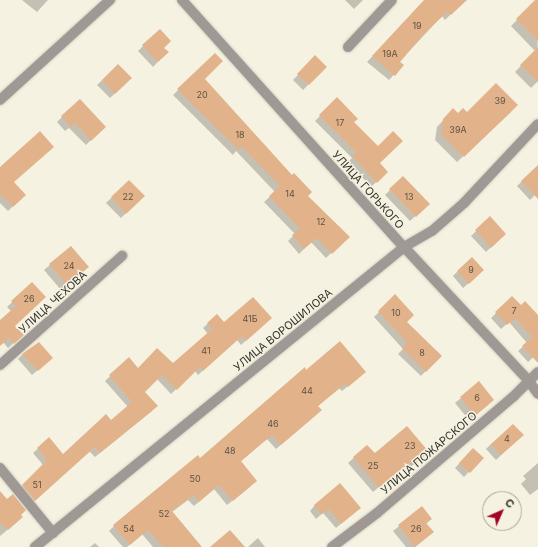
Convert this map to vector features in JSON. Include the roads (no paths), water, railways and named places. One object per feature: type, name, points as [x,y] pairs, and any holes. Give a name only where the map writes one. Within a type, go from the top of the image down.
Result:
[{"type":"street","points":[[0,100],[110,0]]},
{"type":"street","name":"УЛИЦА ГОРЬКОГО","points":[[182,0],[404,247],[528,380],[538,394]]},
{"type":"street","points":[[348,47],[392,0]]},
{"type":"street","name":"УЛИЦА ВОРОШИЛОВА","points":[[35,547],[404,247],[432,231],[464,203],[538,124]]},
{"type":"street","name":"УЛИЦА ЧЕХОВА","points":[[0,365],[122,256]]},
{"type":"street","name":"УЛИЦА ПОЖАРСКОГО","points":[[332,547],[377,513],[508,402],[528,380],[538,372]]},
{"type":"street","points":[[0,468],[53,533]]}]
